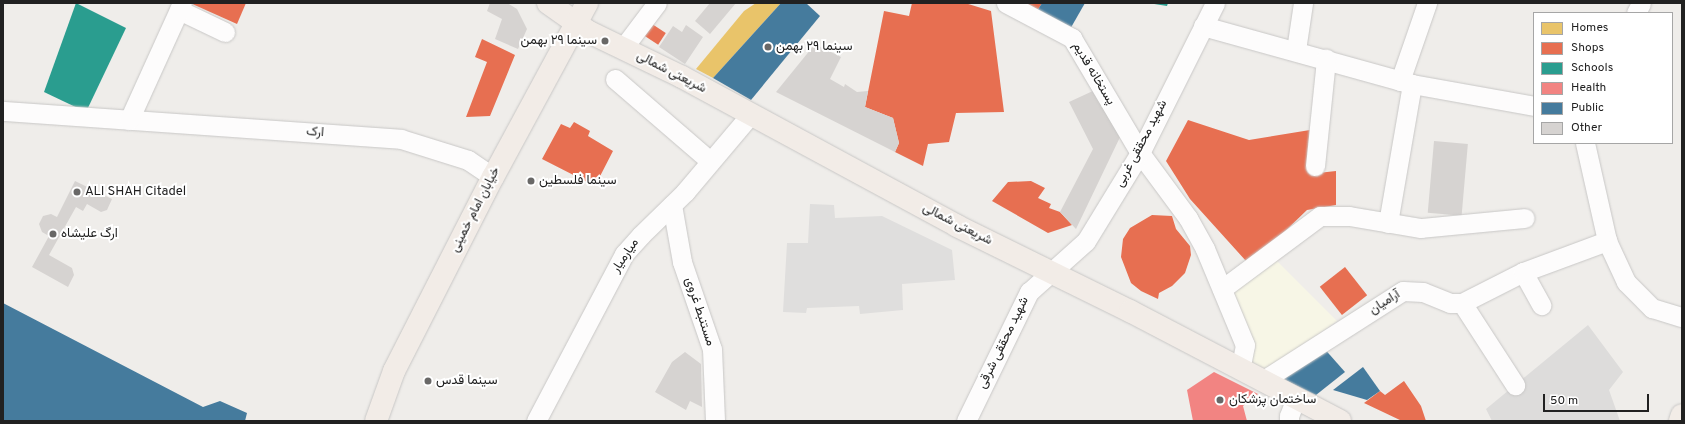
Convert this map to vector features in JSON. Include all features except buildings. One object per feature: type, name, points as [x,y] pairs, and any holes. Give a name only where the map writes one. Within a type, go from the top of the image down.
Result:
[{"type":"main road","name":"شریعتی شمالی","points":[[548,3],[576,24],[957,226],[1051,271],[1340,421]]},
{"type":"main road","name":"خیابان امام خمینی","points":[[376,421],[394,371],[493,177],[587,3]]},
{"type":"main road","points":[[1680,421],[1682,415]]},
{"type":"street","points":[[623,48],[657,3]]},
{"type":"street","name":"پستخانه قدیم","points":[[1006,3],[1072,38],[1140,153],[1188,218],[1205,248],[1245,345],[1240,370]]},
{"type":"street","name":"شهید محققی غربی","points":[[1051,271],[1086,241],[1140,153],[1202,26],[1215,3]]},
{"type":"street","points":[[1296,50],[1303,3]]},
{"type":"street","points":[[1388,223],[1406,82],[1427,3]]},
{"type":"street","points":[[1636,12],[1641,3]]},
{"type":"street","points":[[129,120],[180,6],[225,32]]},
{"type":"street","points":[[1202,26],[1296,50],[1406,82],[1533,106]]},
{"type":"street","points":[[1314,166],[1326,59]]},
{"type":"street","points":[[615,79],[710,161]]},
{"type":"street","name":"ارک","points":[[3,111],[401,139],[468,160],[493,177]]},
{"type":"street","name":"میارمیار","points":[[536,421],[624,254],[672,205],[750,115]]},
{"type":"street","points":[[1585,144],[1607,241],[1626,282],[1635,294],[1652,308],[1682,317]]},
{"type":"street","name":"مستنبط غروی","points":[[672,205],[682,262],[712,349],[715,421]]},
{"type":"street","points":[[1222,289],[1320,216],[1349,216],[1421,228],[1525,218]]},
{"type":"street","points":[[1515,385],[1462,303],[1523,272],[1607,241]]},
{"type":"street","name":"شهید محققی شرقی","points":[[966,421],[1029,292],[1051,271]]},
{"type":"street","points":[[1523,272],[1541,305]]},
{"type":"street","name":"آرامیان","points":[[1262,381],[1403,291],[1423,292],[1450,303],[1462,303]]},
{"type":"street","points":[[1289,421],[1288,416],[1296,398]]},
{"type":"shaded area","points":[[810,204],[834,205],[835,218],[882,216],[952,250],[955,280],[902,284],[903,310],[860,314],[859,306],[807,308],[806,313],[783,312],[787,243],[808,243]]},
{"type":"shaded area","points":[[1270,254],[1337,321],[1267,370],[1249,362],[1230,286]]},
{"type":"shaded area","points":[[1588,325],[1623,372],[1609,390],[1620,421],[1492,421],[1486,409]]},
{"type":"place","name":"سینما ٢٩ بهمن","points":[[605,41]]},
{"type":"place","name":"سینما ۲۹ بهمن","points":[[768,47]]},
{"type":"place","name":"سینما فلسطین","points":[[531,181]]},
{"type":"place","name":"ALI SHAH Citadel","points":[[77,192]]},
{"type":"place","name":"ارگ علیشاه","points":[[53,234]]},
{"type":"place","name":"سینما قدس","points":[[428,381]]},
{"type":"place","name":"ساختمان پزشکان","points":[[1220,400]]}]
